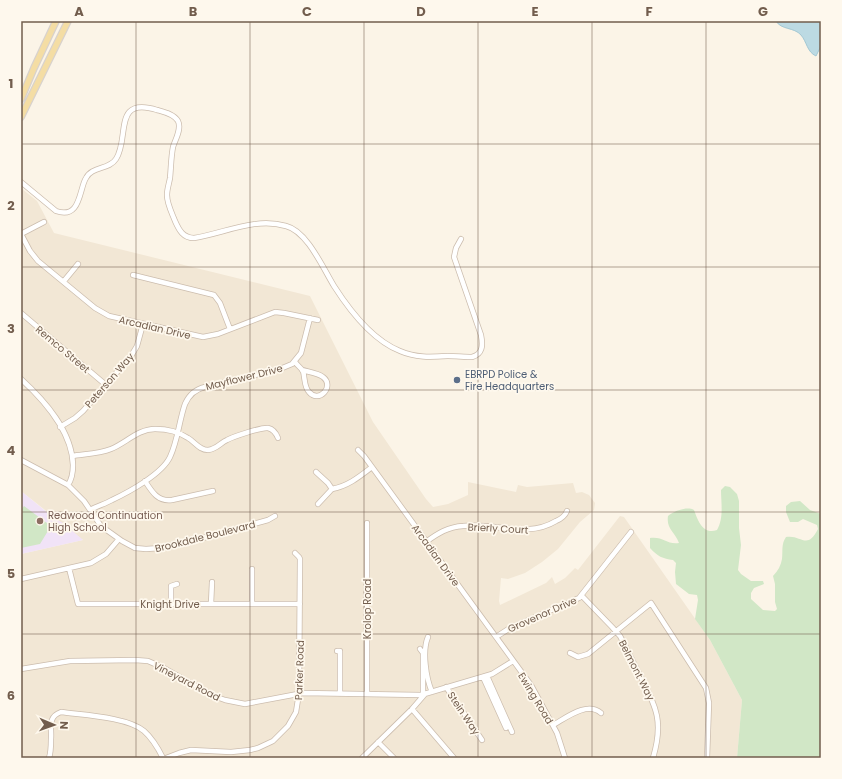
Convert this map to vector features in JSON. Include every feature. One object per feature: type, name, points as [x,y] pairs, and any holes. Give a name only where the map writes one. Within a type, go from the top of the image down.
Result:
[{"type":"main road","points":[[21,98],[56,21]]},
{"type":"main road","points":[[21,117],[68,21]]},
{"type":"street","points":[[21,182],[56,211],[66,212],[78,203],[84,182],[88,175],[97,169],[110,164],[117,158],[126,120],[131,111],[136,108],[143,107],[170,115],[177,120],[179,126],[173,148],[167,194],[169,204],[178,228],[182,234],[194,238],[238,227],[263,224],[280,224],[293,228],[299,232],[306,241],[335,288],[353,312],[371,332],[393,348],[417,356],[472,357],[476,356],[481,350],[481,335],[454,257],[456,248],[461,239]]},
{"type":"street","points":[[21,234],[44,222]]},
{"type":"street","name":"Arcadian Drive","points":[[21,234],[35,258],[95,308],[105,314],[203,337],[211,336],[275,312],[318,320]]},
{"type":"street","points":[[64,281],[78,264]]},
{"type":"street","points":[[133,275],[214,295],[220,303],[230,329]]},
{"type":"street","name":"Remco Street","points":[[21,313],[106,385]]},
{"type":"street","name":"Mayflower Drive","points":[[90,510],[116,498],[159,471],[168,461],[172,452],[186,401],[199,389],[280,369],[295,362],[303,348],[310,318]]},
{"type":"street","name":"Peterson Way","points":[[60,426],[79,414],[133,353],[143,324]]},
{"type":"street","points":[[295,362],[302,370],[310,394],[319,396],[324,393],[327,386],[326,379],[302,370]]},
{"type":"street","points":[[21,379],[41,400],[60,426],[69,443],[72,456],[72,474],[71,481],[68,485]]},
{"type":"street","points":[[72,456],[109,450],[136,434],[147,430],[159,429],[177,433],[190,439],[199,447],[208,450],[217,448],[228,439],[264,428],[274,431],[278,438]]},
{"type":"street","name":"Arcadian Drive","points":[[358,450],[364,456],[513,661]]},
{"type":"street","name":"Brookdale Boulevard","points":[[21,460],[68,485],[81,498],[101,526],[135,548],[156,549],[192,541],[268,520],[275,516]]},
{"type":"street","points":[[318,504],[332,489],[347,484],[372,467]]},
{"type":"street","points":[[316,472],[332,489]]},
{"type":"street","points":[[145,481],[155,496],[166,501],[213,491]]},
{"type":"street","name":"Brierly Court","points":[[426,542],[442,531],[461,526],[472,525],[523,531],[538,529],[559,520],[567,511]]},
{"type":"street","name":"Krolop Road","points":[[366,523],[367,694]]},
{"type":"street","name":"Grovenor Drive","points":[[496,637],[510,628],[582,596],[632,532]]},
{"type":"street","points":[[21,579],[85,565],[106,554],[119,539]]},
{"type":"street","name":"Parker Road","points":[[165,758],[191,750],[241,752],[250,750],[266,745],[279,736],[292,721],[296,712],[300,693],[300,559],[295,554]]},
{"type":"street","name":"Knight Drive","points":[[69,568],[78,604],[300,604]]},
{"type":"street","points":[[252,569],[252,604]]},
{"type":"street","points":[[212,582],[212,604]]},
{"type":"street","points":[[171,604],[171,586],[177,584]]},
{"type":"street","name":"Belmont Way","points":[[582,596],[616,631],[624,643],[655,708],[659,732],[653,758]]},
{"type":"street","points":[[570,653],[578,657],[584,655],[651,603],[706,688],[709,703],[707,758]]},
{"type":"street","points":[[428,638],[426,645],[426,668],[428,681],[432,692]]},
{"type":"street","points":[[362,758],[412,709],[424,694],[423,653],[420,649]]},
{"type":"street","points":[[337,651],[340,651],[340,694]]},
{"type":"street","name":"Vineyard Road","points":[[21,669],[70,661],[142,660],[164,668],[214,696],[245,704],[300,693],[424,694]]},
{"type":"street","name":"Ewing Road","points":[[424,694],[485,676],[501,669],[513,661],[533,689],[553,725],[562,745],[565,758]]},
{"type":"street","points":[[485,676],[506,728]]},
{"type":"street","points":[[485,676],[512,732]]},
{"type":"street","name":"Stein Way","points":[[446,687],[482,740]]},
{"type":"street","points":[[553,725],[588,708],[595,709],[601,713]]},
{"type":"street","points":[[412,709],[454,758]]},
{"type":"street","points":[[49,758],[52,738],[51,720],[61,712],[134,724],[149,736],[165,758]]},
{"type":"street","points":[[378,742],[394,758]]},
{"type":"shaded area","points":[[21,188],[37,201],[54,233],[310,296],[373,422],[433,507],[448,504],[468,495],[468,482],[516,492],[518,485],[527,487],[573,483],[576,493],[582,492],[589,495],[595,503],[594,510],[580,522],[558,549],[525,573],[508,579],[501,578],[500,605],[546,583],[552,577],[555,584],[565,578],[575,568],[578,570],[620,516],[624,517],[710,640],[742,700],[737,758],[21,758],[21,554],[83,540],[21,491]]},
{"type":"shaded area","name":"Redwood Continuation High School","points":[[21,491],[54,518],[63,523],[83,540],[21,554]]},
{"type":"green space","points":[[725,486],[730,487],[737,494],[739,501],[739,528],[741,545],[738,570],[751,581],[763,581],[764,584],[754,588],[751,593],[751,599],[763,610],[775,611],[777,609],[773,576],[781,563],[783,545],[786,537],[807,540],[814,536],[818,529],[817,525],[803,519],[798,522],[790,522],[786,512],[786,506],[791,502],[800,501],[810,510],[821,514],[821,758],[737,758],[742,700],[710,640],[695,619],[698,600],[697,595],[689,594],[676,584],[676,563],[673,560],[660,557],[650,548],[650,538],[658,538],[671,543],[679,543],[668,524],[668,516],[681,510],[694,510],[699,522],[705,529],[708,531],[717,530],[721,521],[721,490]]},
{"type":"green space","points":[[24,506],[51,526],[40,544],[21,548],[21,510]]},
{"type":"water","points":[[776,21],[821,21],[821,46],[816,56],[811,52],[798,32],[781,26]]},
{"type":"place","name":"EBRPD Police & Fire Headquarters","points":[[457,380]]},
{"type":"place","name":"Redwood Continuation High School","points":[[40,521]]}]
